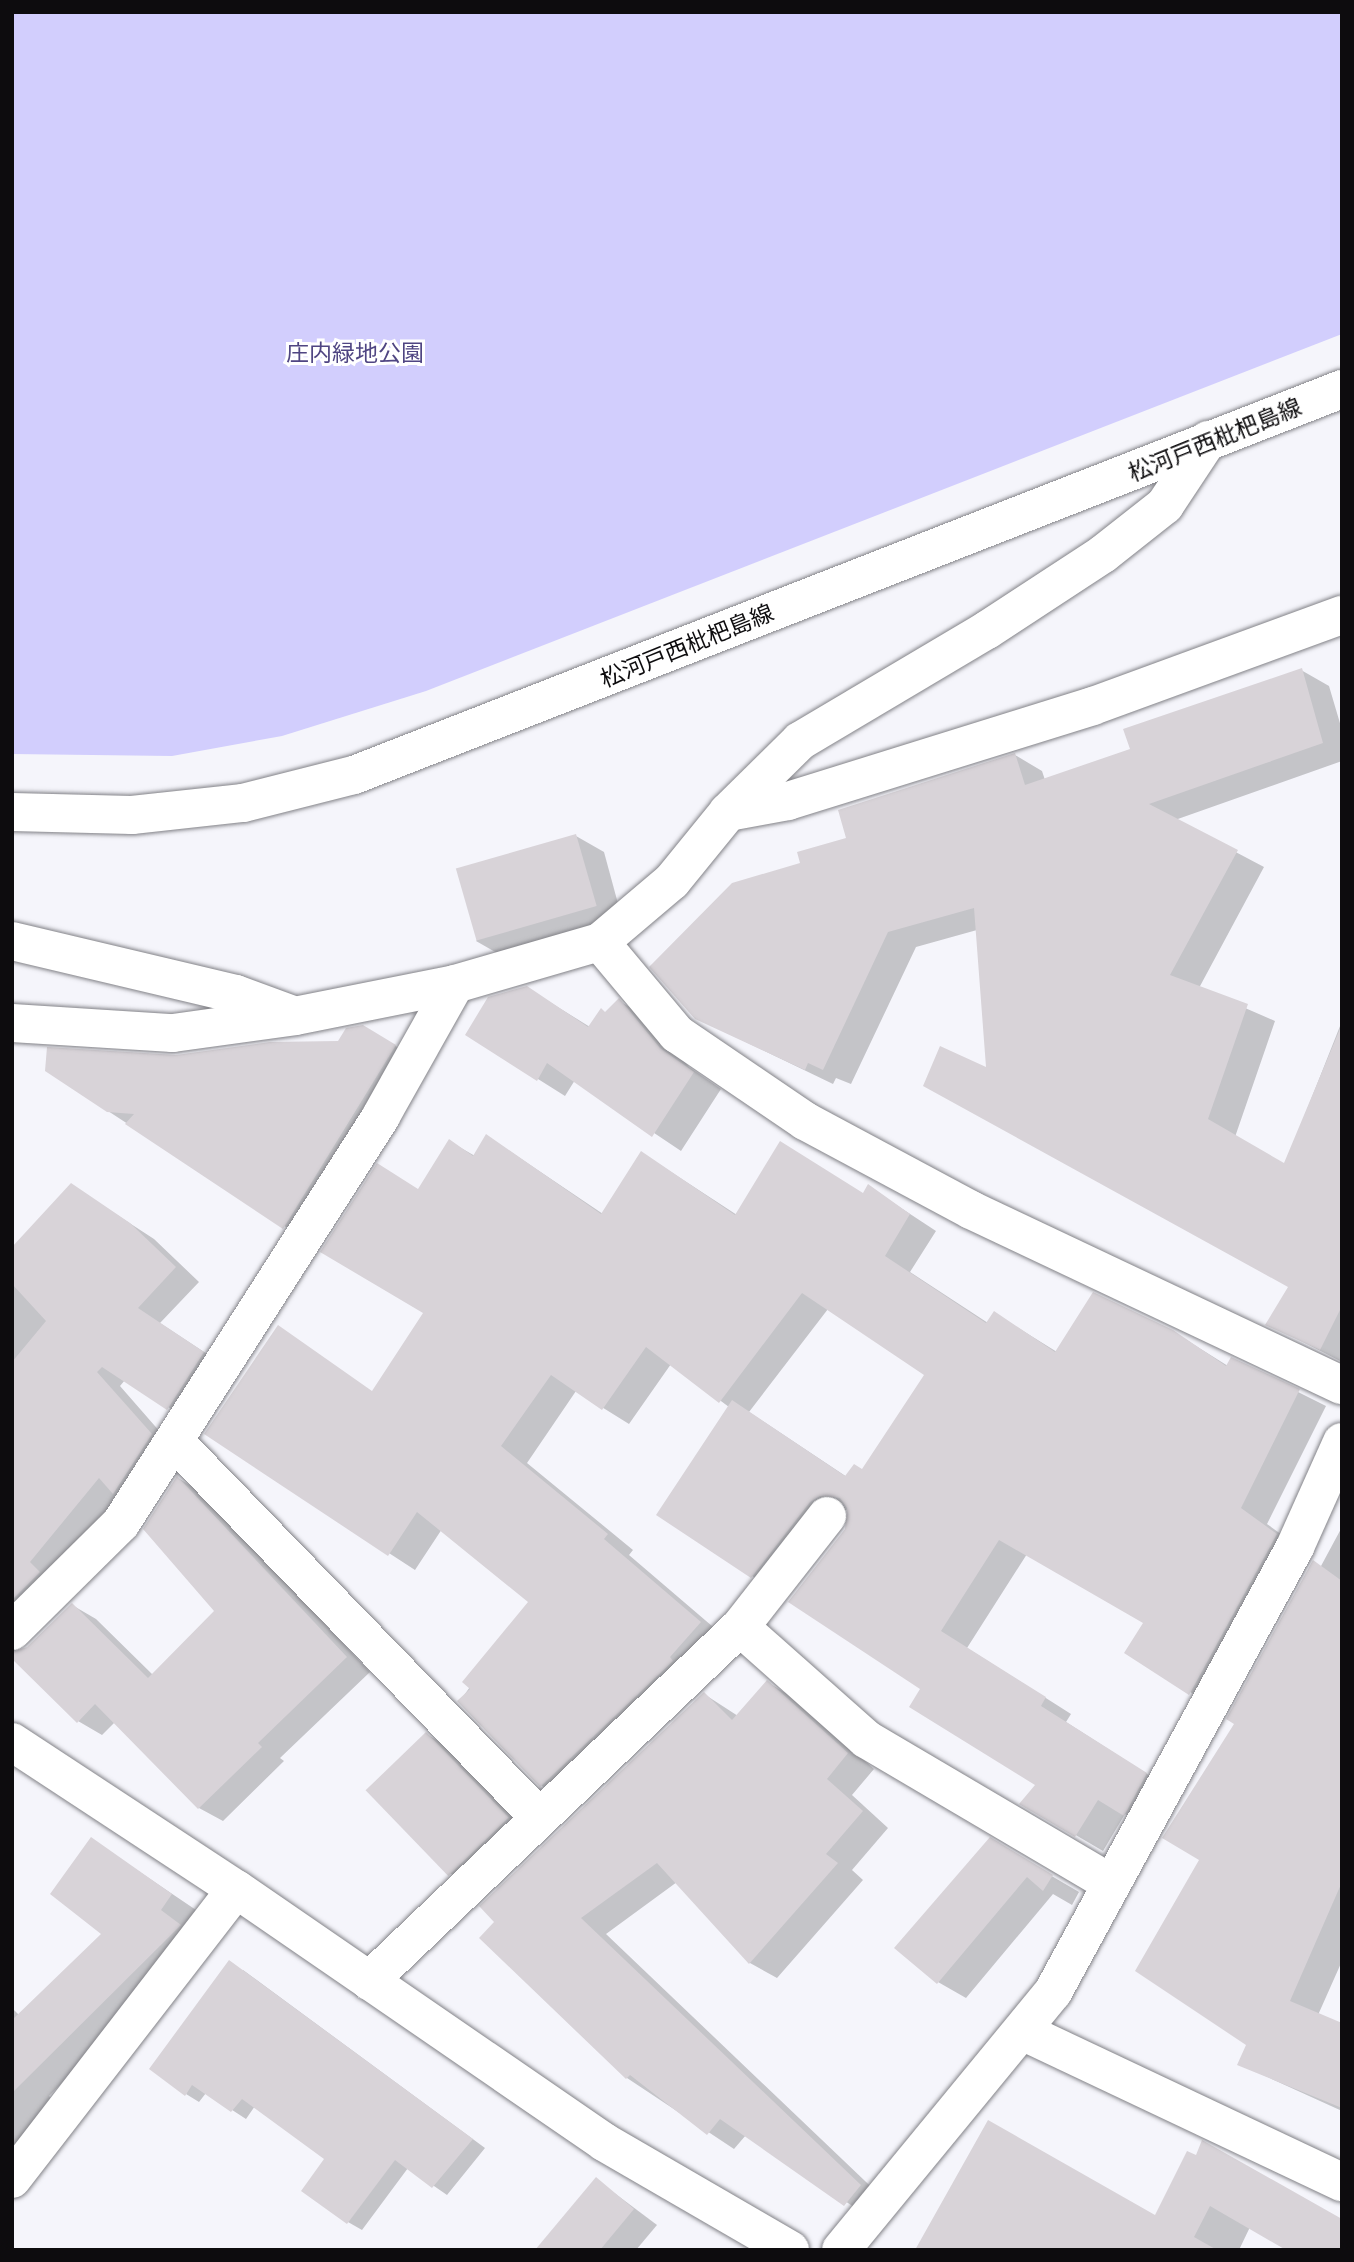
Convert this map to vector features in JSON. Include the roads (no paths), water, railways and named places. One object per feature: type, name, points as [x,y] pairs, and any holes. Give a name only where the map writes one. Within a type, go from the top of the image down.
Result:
[{"type":"street","name":"松河戸西枇杷島線","points":[[12,812],[132,815],[243,803],[354,775],[1114,481],[1208,440],[1342,389]]},
{"type":"street","points":[[12,1023],[173,1032],[295,1016],[454,984],[600,942],[672,881],[727,812],[800,741],[987,631],[1103,554],[1166,505],[1208,440]]},
{"type":"street","points":[[727,812],[788,801],[1093,706],[1342,615]]},
{"type":"street","points":[[12,941],[236,994],[295,1016]]},
{"type":"street","points":[[600,942],[677,1034],[805,1121],[971,1210],[1342,1385]]},
{"type":"street","points":[[12,1630],[121,1523],[374,1127],[454,984]]},
{"type":"street","points":[[175,1442],[538,1816]]},
{"type":"street","points":[[841,2250],[1024,2032],[1054,1992],[1110,1883],[1295,1548],[1342,1442]]},
{"type":"street","points":[[369,1981],[538,1816],[740,1627],[827,1516]]},
{"type":"street","points":[[740,1627],[866,1739],[1110,1883]]},
{"type":"street","points":[[12,1742],[236,1889],[604,2143],[790,2250]]},
{"type":"street","points":[[12,2179],[236,1889]]},
{"type":"street","points":[[1024,2032],[1342,2182]]},
{"type":"park label","name":"庄内緑地公園","points":[[355,353]]}]
